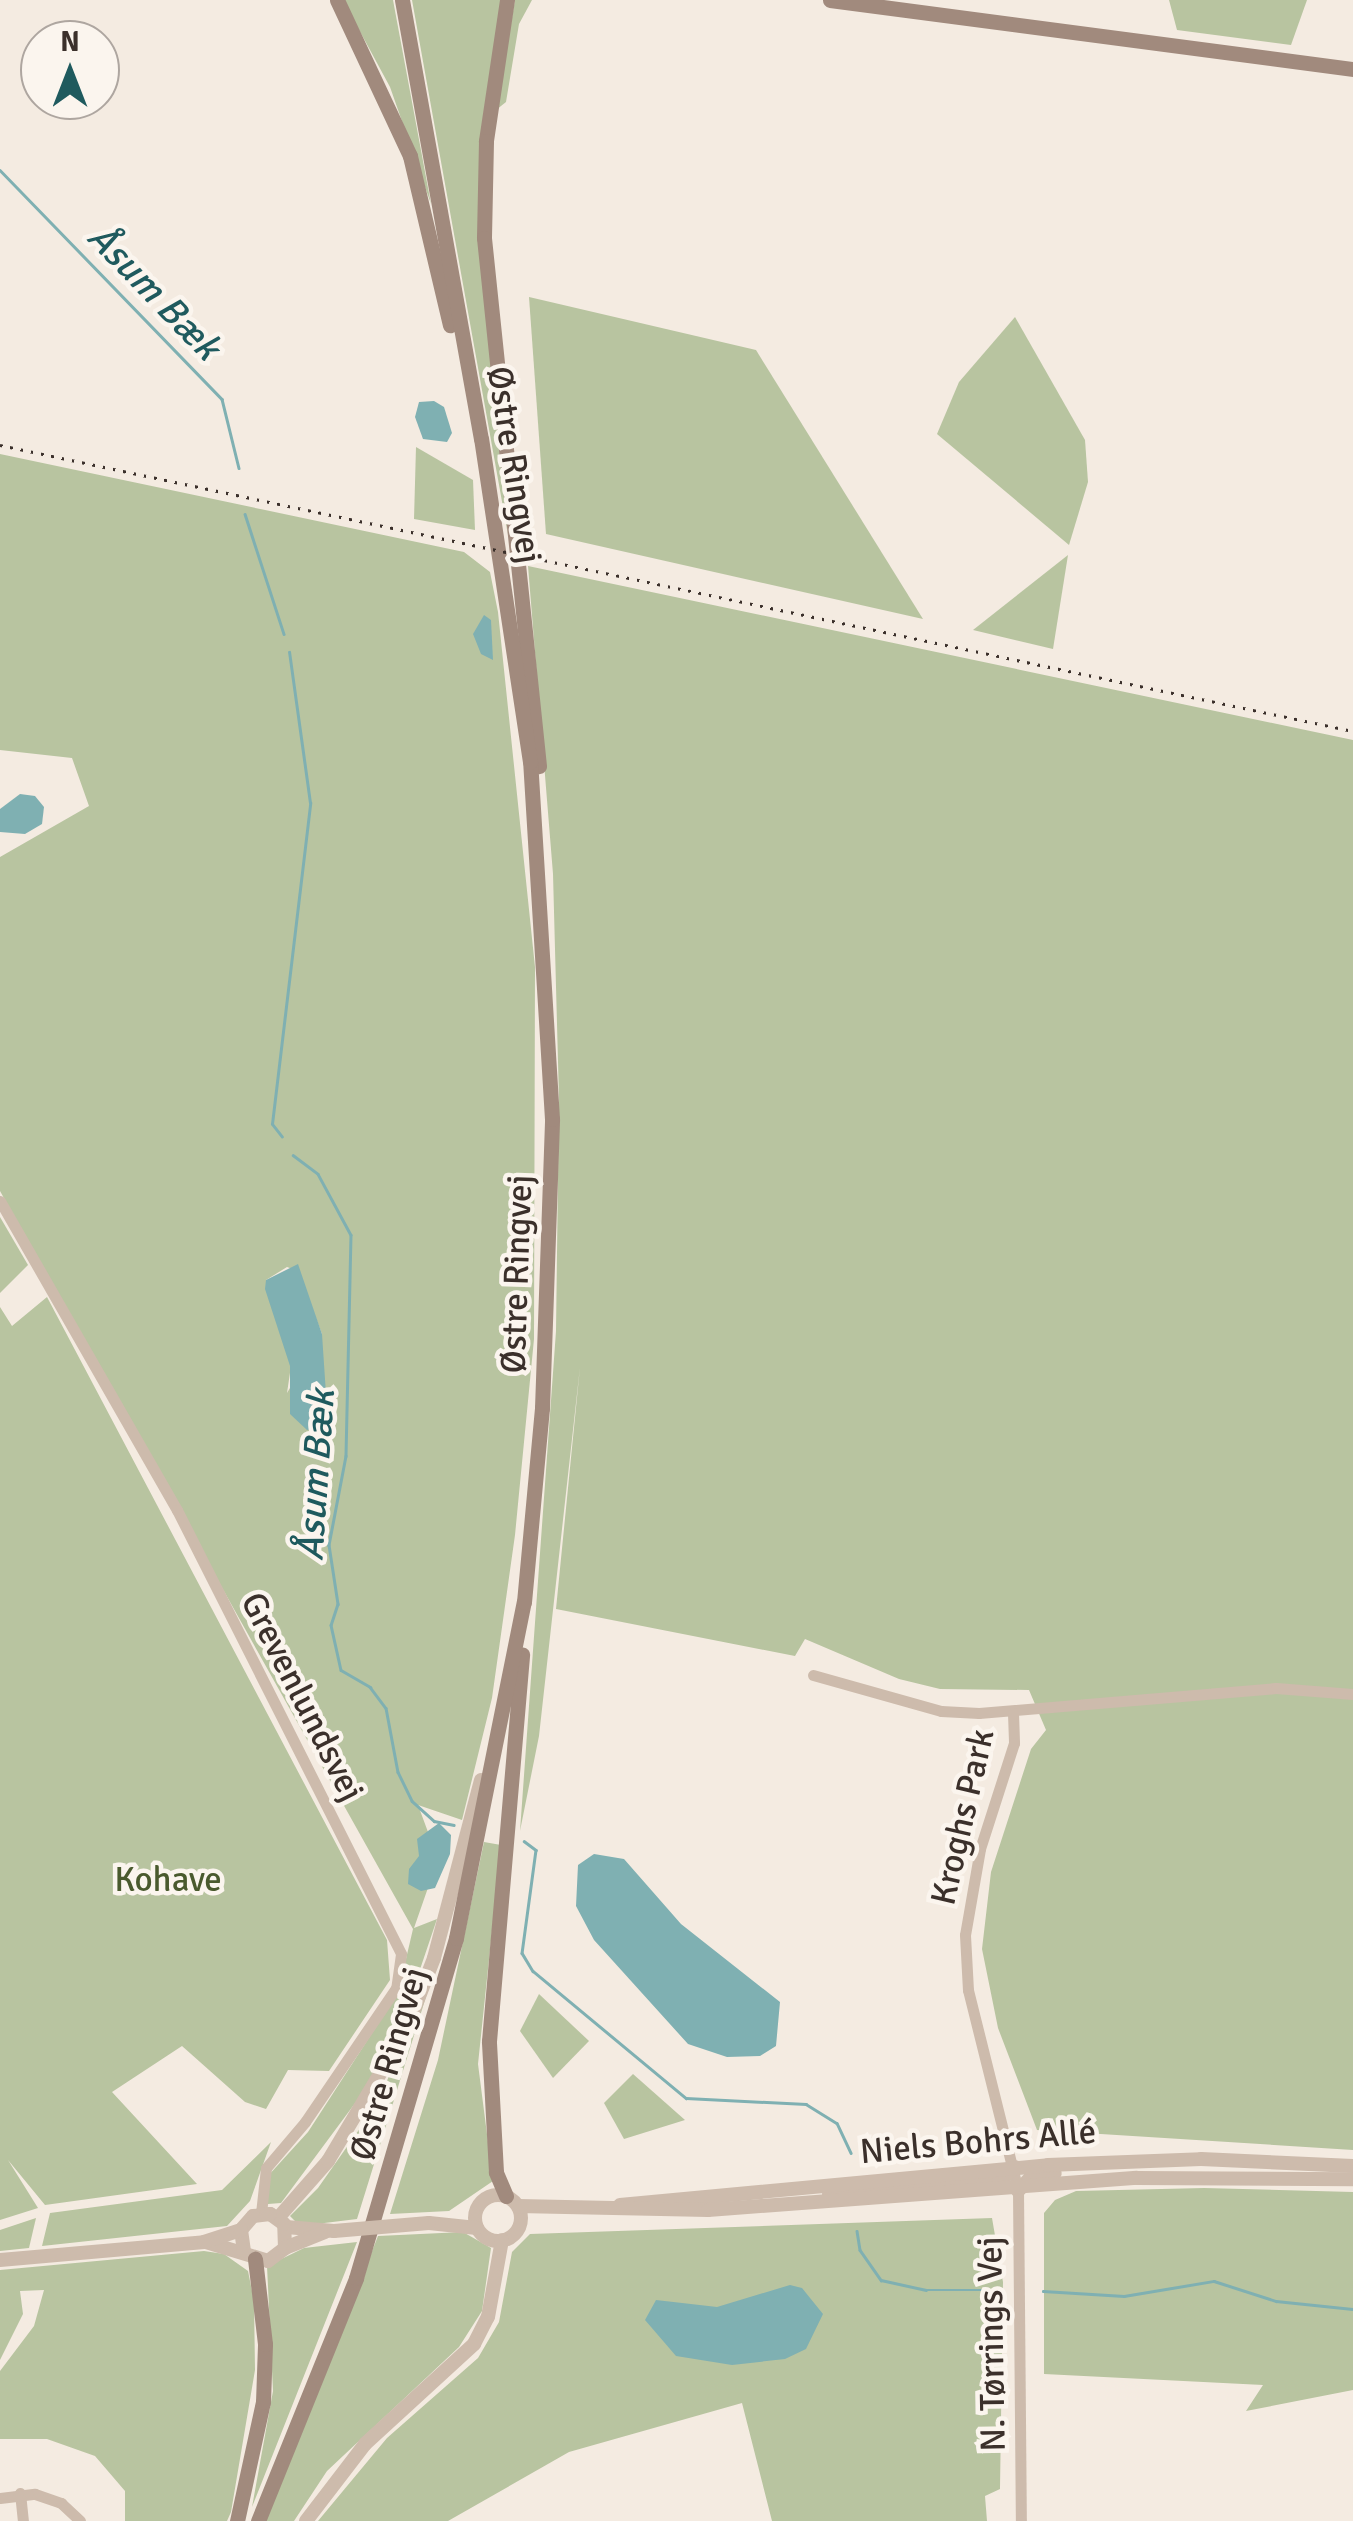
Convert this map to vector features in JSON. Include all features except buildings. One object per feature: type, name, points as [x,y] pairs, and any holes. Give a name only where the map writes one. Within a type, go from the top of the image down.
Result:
[{"type":"main road","points":[[337,0],[410,156],[481,439]]},
{"type":"main road","name":"Østre Ringvej","points":[[258,2521],[356,2278],[422,2070],[504,1708],[524,1602],[550,1258],[552,1118],[540,870],[481,439],[402,0]]},
{"type":"main road","points":[[507,0],[486,141],[484,238],[532,666],[540,870]]},
{"type":"main road","points":[[830,0],[1353,69]]},
{"type":"main road","points":[[512,2201],[496,2172],[488,2041],[519,1731],[524,1602]]},
{"type":"main road","points":[[237,2521],[263,2402],[266,2344],[250,2255]]},
{"type":"street","name":"Grevenlundsvej","points":[[0,1201],[177,1510],[401,1954],[396,1988],[305,2122],[266,2168],[261,2214]]},
{"type":"street","name":"Kroghs Park","points":[[813,1675],[941,1711],[1013,1713],[1276,1688],[1353,1694]]},
{"type":"street","points":[[285,2248],[282,2222],[328,2161],[406,2030],[434,1958],[504,1708]]},
{"type":"street","name":"Kroghs Park","points":[[1013,1713],[1014,1743],[980,1849],[965,1935],[968,1990],[1016,2167]]},
{"type":"street","points":[[1018,2191],[1025,2180],[1048,2174],[1276,2162]]},
{"type":"street","name":"Niels Bohrs Allé","points":[[512,2201],[554,2211],[610,2208],[1016,2167],[1276,2162],[1353,2166]]},
{"type":"street","points":[[668,2211],[998,2182],[1016,2167]]},
{"type":"street","name":"N. Tørrings Vej","points":[[1016,2167],[1021,2521]]},
{"type":"street","name":"Niels Bohrs Allé","points":[[610,2208],[668,2211],[1018,2191],[1137,2178],[1353,2179]]},
{"type":"street","points":[[306,2521],[365,2444],[474,2344],[488,2317],[502,2240],[519,2226],[512,2201],[490,2196],[478,2206],[435,2223]]},
{"type":"street","points":[[477,2228],[478,2206]]},
{"type":"street","name":"Niels Bohrs Allé","points":[[519,2226],[554,2211]]},
{"type":"street","points":[[0,2260],[204,2242],[241,2230],[261,2214],[330,2231],[435,2223],[477,2228],[502,2240]]},
{"type":"street","points":[[241,2230],[250,2255]]},
{"type":"street","points":[[204,2242],[272,2260],[285,2248],[330,2231]]},
{"type":"street","points":[[0,2498],[20,2493],[61,2503],[80,2521]]},
{"type":"street","points":[[20,2493],[23,2521]]},
{"type":"green space","points":[[343,0],[393,0],[431,204],[390,87]]},
{"type":"green space","points":[[412,0],[501,0],[483,118],[508,535]]},
{"type":"green space","points":[[515,0],[532,0],[519,24],[506,102],[496,110]]},
{"type":"green space","points":[[1169,0],[1307,0],[1291,45],[1177,30]]},
{"type":"green space","points":[[529,297],[756,350],[923,619],[546,534]]},
{"type":"green space","points":[[1015,317],[1085,440],[1088,482],[1069,545],[937,434],[959,382]]},
{"type":"green space","points":[[416,447],[473,480],[475,530],[414,519]]},
{"type":"green space","points":[[0,454],[464,552],[490,572],[498,612],[535,967],[534,1339],[515,1535],[492,1698],[462,1820],[418,1805],[438,1859],[414,1928],[437,1919],[410,1999],[373,2079],[281,2203],[268,2204],[267,2177],[308,2132],[398,1993],[413,1929],[0,1191],[0,857],[89,806],[72,758],[0,750]],"holes":[[[287,1267],[298,1271],[322,1334],[287,1393],[291,1366],[266,1280]]]},
{"type":"green space","points":[[1068,555],[1053,649],[973,630]]},
{"type":"green space","points":[[528,566],[1353,740],[1353,2150],[1037,2130],[998,2028],[982,1949],[991,1872],[1031,1749],[1046,1730],[1029,1690],[940,1689],[899,1679],[805,1639],[795,1656],[556,1609],[580,1367],[539,1736],[520,1831],[556,1331],[559,1099],[553,874]]},
{"type":"green space","points":[[0,1217],[28,1265],[0,1293]]},
{"type":"green space","name":"Kohave","points":[[47,1297],[387,1940],[390,1980],[329,2071],[288,2070],[266,2109],[245,2102],[182,2046],[112,2092],[197,2184],[45,2205],[8,2160],[38,2208],[0,2220],[0,1307],[12,1326]]},
{"type":"green space","points":[[484,1842],[501,1845],[478,2064],[493,2181],[449,2211],[390,2214],[438,2060]]},
{"type":"green space","points":[[434,1971],[357,2219],[300,2226],[290,2216],[318,2188],[377,2104]]},
{"type":"green space","points":[[539,1994],[589,2041],[553,2078],[520,2031]]},
{"type":"green space","points":[[633,2074],[685,2120],[624,2139],[604,2103]]},
{"type":"green space","points":[[271,2142],[250,2201],[227,2226],[42,2246],[50,2213],[222,2190]]},
{"type":"green space","points":[[1204,2188],[1353,2192],[1353,2390],[1246,2411],[1263,2385],[1044,2374],[1044,2213],[1055,2200],[1076,2191]]},
{"type":"green space","points":[[36,2218],[29,2248],[0,2251],[0,2230]]},
{"type":"green space","points":[[992,2218],[1003,2282],[1000,2489],[985,2496],[987,2521],[772,2521],[742,2403],[569,2452],[448,2521],[318,2521],[387,2438],[478,2358],[499,2322],[512,2252],[530,2234]]},
{"type":"green space","points":[[463,2232],[491,2248],[482,2311],[459,2347],[327,2471],[294,2521],[265,2521],[378,2236]]},
{"type":"green space","points":[[357,2242],[252,2507],[273,2391],[267,2266],[304,2248]]},
{"type":"green space","points":[[204,2251],[224,2254],[248,2271],[254,2301],[255,2370],[231,2512],[227,2521],[125,2521],[125,2491],[95,2456],[47,2439],[0,2439],[0,2371],[34,2326],[44,2290],[20,2291],[23,2314],[0,2360],[0,2270]]},
{"type":"water","points":[[434,401],[444,407],[452,433],[447,442],[423,439],[415,417],[419,402]]},
{"type":"water","points":[[484,615],[491,620],[493,660],[481,654],[473,634]]},
{"type":"water","points":[[20,794],[35,796],[44,807],[42,824],[25,834],[0,832],[0,809]]},
{"type":"water","points":[[298,1264],[322,1334],[327,1409],[316,1428],[307,1430],[290,1414],[290,1366],[265,1289],[266,1280]]},
{"type":"water","points":[[439,1823],[451,1835],[450,1854],[435,1888],[421,1891],[408,1884],[409,1869],[419,1856],[417,1839]]},
{"type":"water","points":[[594,1854],[624,1859],[681,1924],[780,2002],[776,2046],[760,2056],[727,2057],[688,2044],[594,1940],[576,1906],[578,1865]]},
{"type":"water","points":[[790,2285],[802,2288],[823,2314],[806,2349],[785,2359],[732,2365],[676,2356],[645,2320],[656,2300],[717,2307]]},
{"type":"waterway","name":"Åsum Bæk","points":[[0,170],[222,399],[239,468]]},
{"type":"waterway","name":"Åsum Bæk","points":[[245,514],[284,634]]},
{"type":"waterway","name":"Åsum Bæk","points":[[282,1137],[272,1124],[310,803],[289,652]]},
{"type":"waterway","name":"Åsum Bæk","points":[[293,1155],[318,1174],[351,1235],[346,1456],[329,1545],[338,1604],[331,1625],[341,1670],[370,1687],[386,1708],[398,1772],[412,1801],[434,1821],[454,1825]]},
{"type":"waterway","name":"Åsum Bæk","points":[[524,1841],[536,1850],[522,1953],[533,1971],[686,2098],[806,2104],[837,2123],[851,2153]]},
{"type":"waterway","name":"Åsum Bæk","points":[[857,2231],[860,2250],[881,2280],[926,2290],[994,2290]]},
{"type":"waterway","name":"Åsum Bæk","points":[[1043,2291],[1124,2296],[1214,2281],[1276,2301],[1353,2309]]},
{"type":"railway","points":[[0,445],[1353,731]]}]
